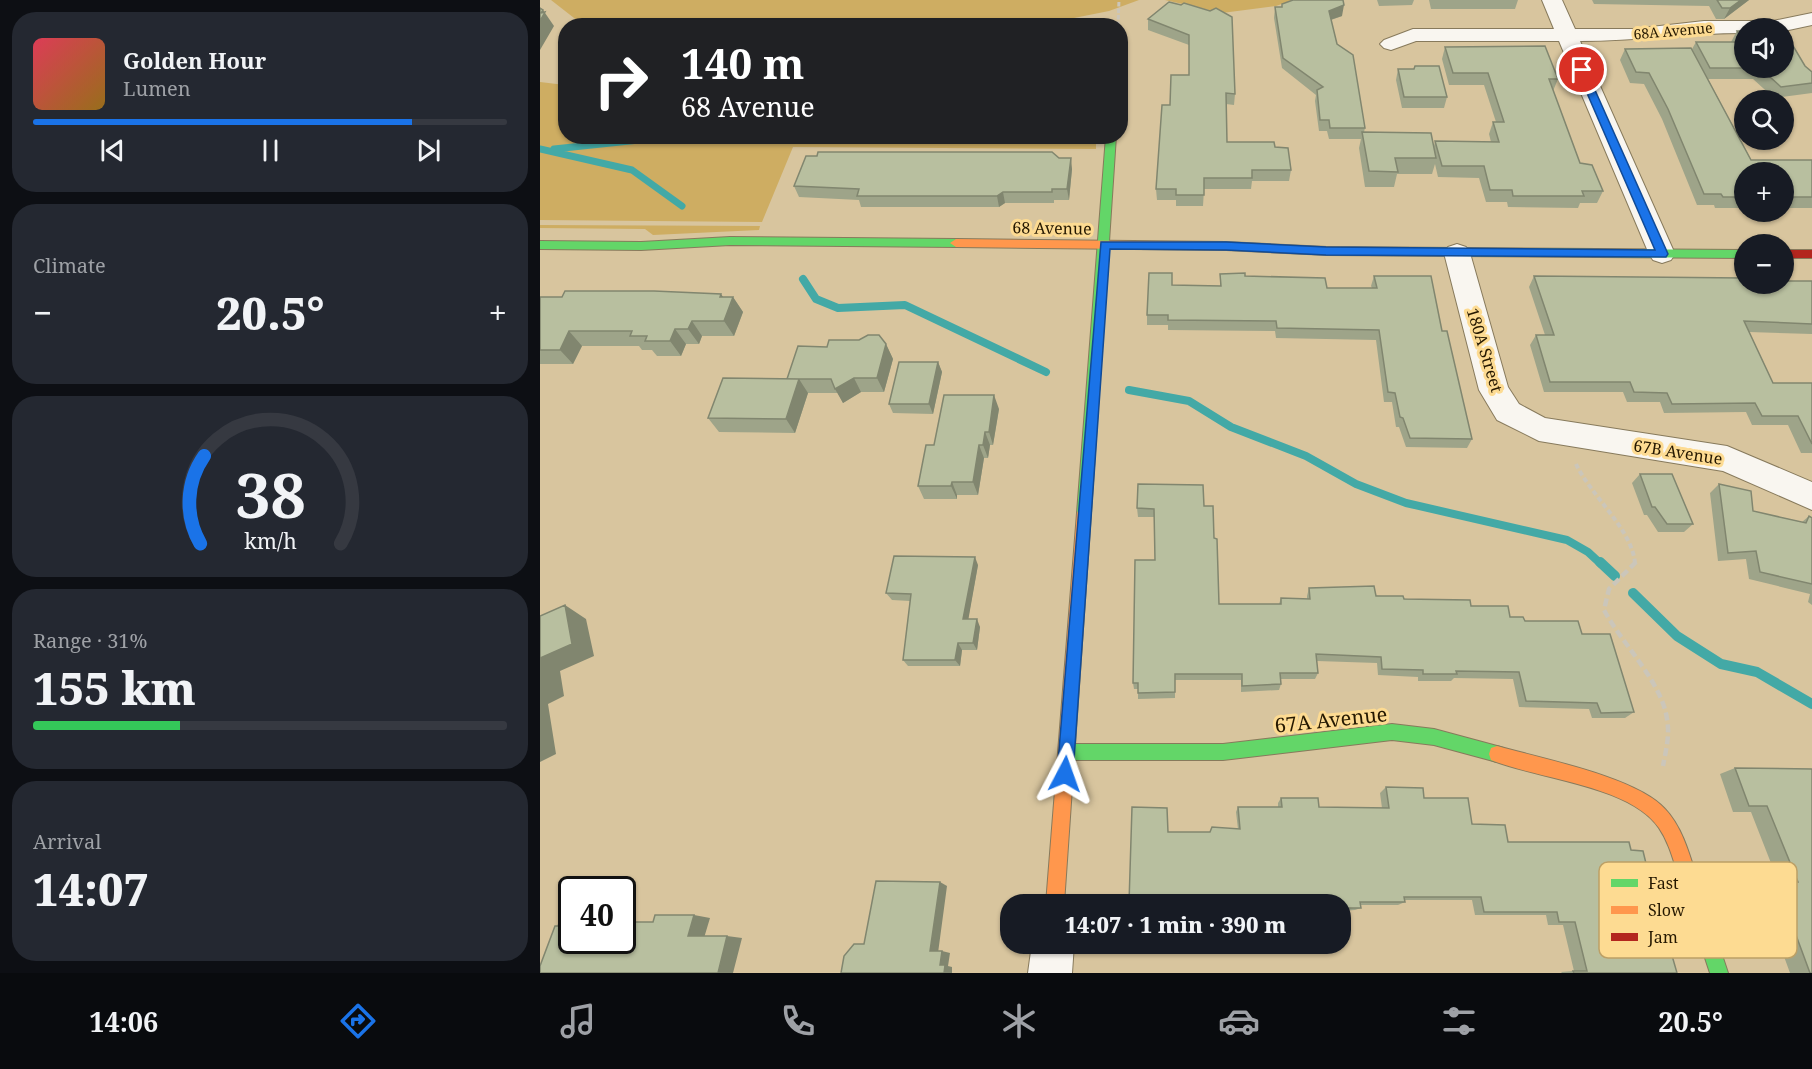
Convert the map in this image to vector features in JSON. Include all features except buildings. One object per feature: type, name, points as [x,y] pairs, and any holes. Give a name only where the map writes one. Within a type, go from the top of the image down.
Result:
[{"type":"street","points":[[1552,0],[1662,254]]},
{"type":"street","name":"68A Avenue","points":[[1391,44],[1413,35],[1633,35],[1704,27],[1773,27],[1812,19]]},
{"type":"street","points":[[1057,894],[1111,144]]},
{"type":"street","name":"68 Avenue","points":[[540,245],[641,246],[730,241],[1105,245],[1457,253],[1734,254]]},
{"type":"street","name":"180A Street","points":[[1457,253],[1494,390],[1508,412],[1539,429]]},
{"type":"street","points":[[1794,254],[1812,254]]},
{"type":"street","name":"67B Avenue","points":[[1539,429],[1727,459],[1812,496]]},
{"type":"street","name":"67A Avenue","points":[[1067,752],[1223,752],[1392,732],[1434,737],[1617,789],[1658,812],[1676,841],[1683,862]]},
{"type":"street","points":[[1050,973],[1052,954]]},
{"type":"street","name":"67A Avenue","points":[[1714,958],[1719,973]]},
{"type":"path","points":[[1118,18],[1119,0]]},
{"type":"path","points":[[1576,464],[1583,484],[1600,499],[1632,545],[1636,563],[1607,589],[1602,599],[1604,610],[1660,694],[1667,711],[1668,731],[1663,766]]},
{"type":"shaded area","points":[[551,0],[1139,0],[1109,11],[1074,18],[574,18]]},
{"type":"shaded area","points":[[1165,0],[1293,0],[1276,6],[1222,13]]},
{"type":"shaded area","points":[[540,82],[558,84],[558,144],[1096,144],[1096,149],[793,147],[762,222],[540,220]]},
{"type":"shaded area","points":[[540,225],[760,226],[759,230],[653,235],[645,229],[540,228]]},
{"type":"waterway","points":[[554,149],[601,144]]},
{"type":"waterway","points":[[540,149],[632,170],[682,206]]},
{"type":"waterway","points":[[803,279],[816,299],[838,308],[905,305],[1046,372]]},
{"type":"waterway","points":[[1129,390],[1189,401],[1231,427],[1306,456],[1356,484],[1406,503],[1567,540],[1588,552],[1601,564]]},
{"type":"waterway","points":[[1600,562],[1615,576]]},
{"type":"waterway","points":[[1633,593],[1677,636],[1721,664],[1757,672],[1812,704]]},
{"type":"traffic: fast","points":[[1084,513],[1110,144]]},
{"type":"traffic: fast","points":[[540,245],[641,246],[730,241],[956,243]]},
{"type":"traffic: fast","points":[[1327,251],[1734,254]]},
{"type":"traffic: fast","points":[[1067,752],[1223,752],[1392,732],[1434,737],[1497,754]]},
{"type":"traffic: fast","points":[[1714,958],[1719,973]]},
{"type":"traffic: slow","points":[[956,243],[1226,246],[1327,251]]},
{"type":"traffic: slow","points":[[1056,894],[1084,513]]},
{"type":"traffic: slow","points":[[1497,754],[1584,778],[1630,795],[1647,804],[1659,814],[1670,830],[1683,862]]},
{"type":"traffic: jam","points":[[1794,254],[1812,254]]},
{"type":"route","points":[[1065,774],[1105,245],[1226,246],[1326,251],[1662,254],[1582,70]]}]
